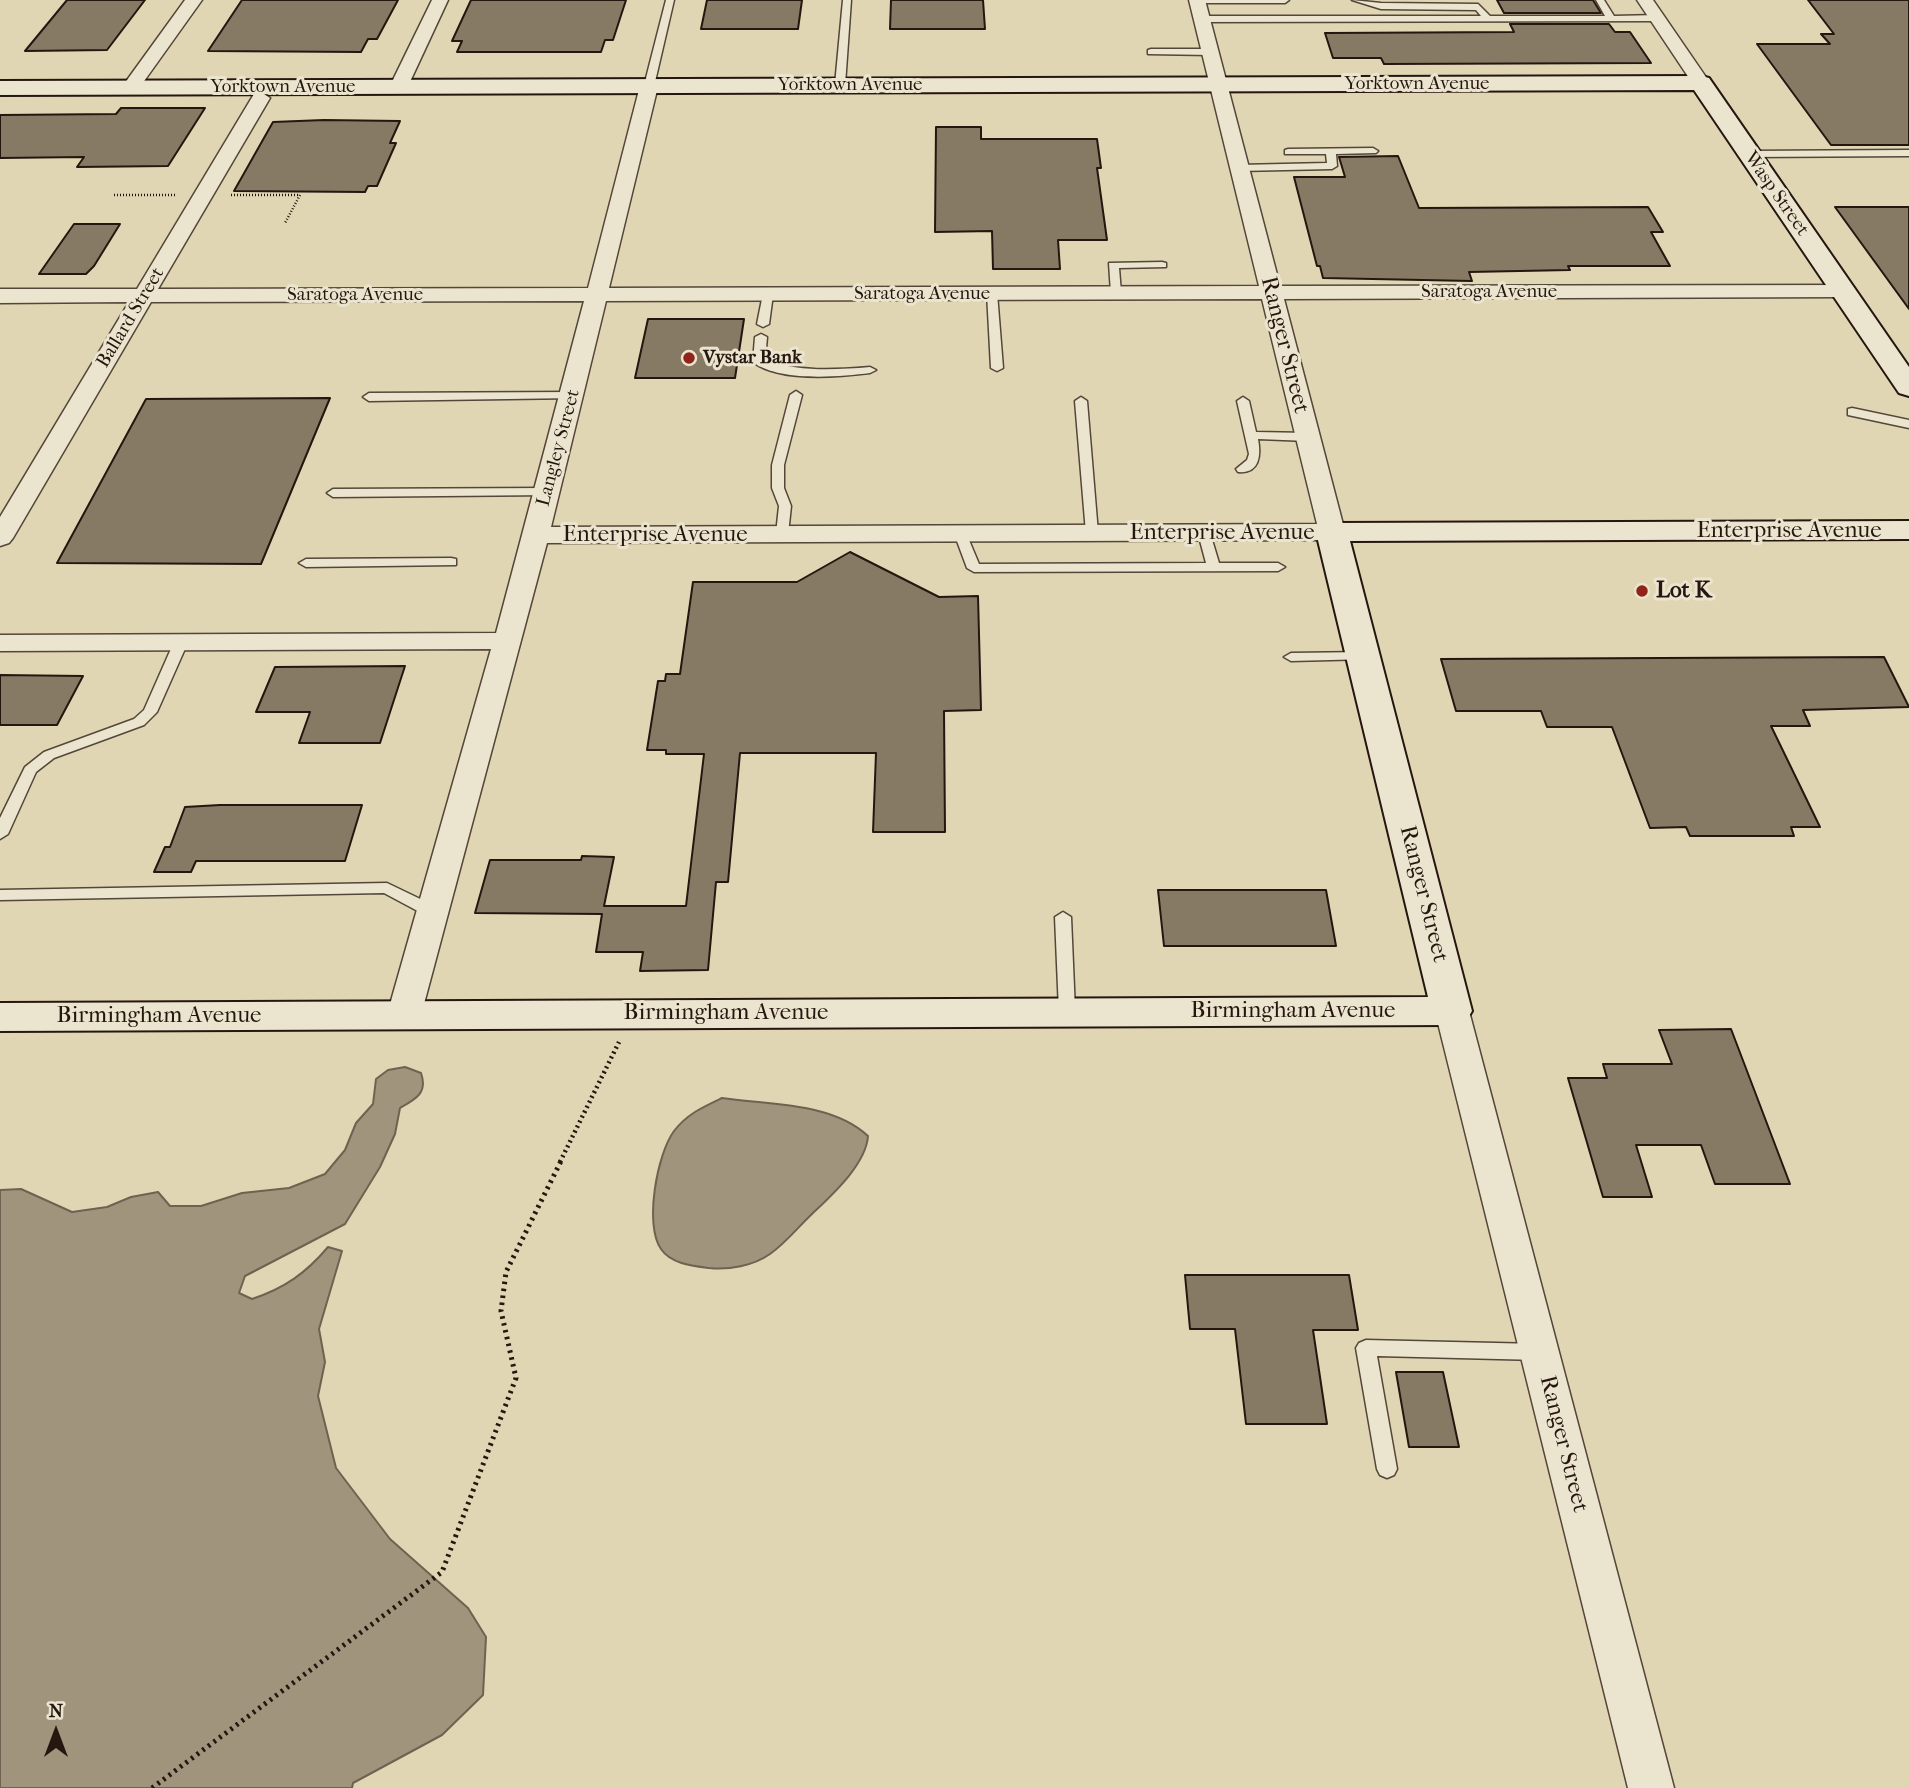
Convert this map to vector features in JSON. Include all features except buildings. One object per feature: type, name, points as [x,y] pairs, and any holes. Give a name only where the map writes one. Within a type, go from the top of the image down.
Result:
[{"type":"main road","name":"Yorktown Avenue","points":[[0,88],[1700,83]]},
{"type":"main road","name":"Wasp Street","points":[[1700,83],[1909,387]]},
{"type":"main road","name":"Enterprise Avenue","points":[[1332,532],[1909,530]]},
{"type":"main road","name":"Ranger Street","points":[[1332,532],[1452,1012]]},
{"type":"main road","name":"Birmingham Avenue","points":[[0,1017],[1452,1012]]},
{"type":"street","points":[[131,87],[194,0]]},
{"type":"street","points":[[399,86],[440,0]]},
{"type":"street","name":"Wasp Street","points":[[1645,0],[1700,83]]},
{"type":"street","name":"Ranger Street","points":[[1199,6],[1332,532]]},
{"type":"street","name":"Langley Street","points":[[404,1015],[548,492],[649,86]]},
{"type":"street","name":"Ballard Street","points":[[0,538],[261,98]]},
{"type":"street","name":"Saratoga Avenue","points":[[0,296],[1844,291]]},
{"type":"street","name":"Enterprise Avenue","points":[[535,535],[1332,532]]},
{"type":"street","points":[[0,643],[506,641]]},
{"type":"street","name":"Ranger Street","points":[[1452,1012],[1651,1788]]},
{"type":"lane","name":"Langley Street","points":[[649,86],[670,0]]},
{"type":"lane","points":[[840,85],[847,0]]},
{"type":"lane","points":[[1199,6],[1283,0]]},
{"type":"lane","points":[[1356,0],[1478,7],[1487,18]]},
{"type":"lane","points":[[1600,0],[1611,18]]},
{"type":"lane","points":[[1386,3],[1392,18]]},
{"type":"lane","points":[[1199,6],[1392,18],[1658,18]]},
{"type":"lane","points":[[1151,52],[1210,52]]},
{"type":"lane","points":[[1288,152],[1373,151]]},
{"type":"lane","points":[[1240,168],[1332,166],[1331,152]]},
{"type":"lane","points":[[1749,154],[1909,153]]},
{"type":"lane","points":[[1116,293],[1113,265],[1162,265]]},
{"type":"lane","points":[[992,293],[997,368]]},
{"type":"lane","points":[[763,324],[768,294]]},
{"type":"lane","points":[[761,337],[759,362],[776,369],[794,372],[870,370]]},
{"type":"lane","points":[[782,534],[785,506],[778,488],[778,465],[796,395]]},
{"type":"lane","points":[[369,397],[573,396]]},
{"type":"lane","points":[[1081,401],[1092,533]]},
{"type":"lane","points":[[1242,469],[1253,462],[1255,454],[1243,401]]},
{"type":"lane","points":[[1852,412],[1909,425]]},
{"type":"lane","points":[[1251,435],[1308,437]]},
{"type":"lane","points":[[333,493],[548,492]]},
{"type":"lane","points":[[960,533],[974,568],[1278,567]]},
{"type":"lane","points":[[1204,533],[1213,567]]},
{"type":"lane","points":[[306,563],[452,562]]},
{"type":"lane","points":[[0,834],[30,770],[49,755],[139,722],[150,712],[181,642]]},
{"type":"lane","points":[[1291,657],[1365,656]]},
{"type":"lane","points":[[0,895],[387,888],[433,912]]},
{"type":"lane","points":[[1063,917],[1067,1012]]},
{"type":"lane","points":[[1387,1469],[1366,1348],[1539,1352]]},
{"type":"path","points":[[152,1788],[442,1572],[516,1378],[501,1311],[506,1272],[623,1036]]},
{"type":"shaded area","points":[[405,1067],[421,1073],[422,1090],[416,1098],[400,1108],[395,1134],[380,1167],[345,1224],[245,1276],[239,1293],[252,1299],[264,1295],[294,1279],[328,1247],[342,1251],[319,1329],[325,1362],[318,1396],[336,1468],[390,1539],[468,1608],[486,1637],[483,1695],[442,1735],[353,1783],[352,1788],[0,1788],[0,1190],[21,1189],[72,1212],[107,1207],[131,1197],[158,1192],[170,1206],[201,1206],[242,1193],[289,1188],[325,1174],[345,1150],[356,1123],[373,1104],[376,1079],[388,1070]]},
{"type":"shaded area","points":[[722,1098],[818,1111],[853,1125],[868,1136],[866,1147],[855,1168],[782,1245],[756,1262],[733,1268],[696,1266],[670,1258],[661,1249],[653,1224],[658,1172],[674,1131],[690,1115]]},
{"type":"place","name":"Vystar Bank","points":[[689,358]]},
{"type":"place","name":"Lot K","points":[[1642,591]]}]
